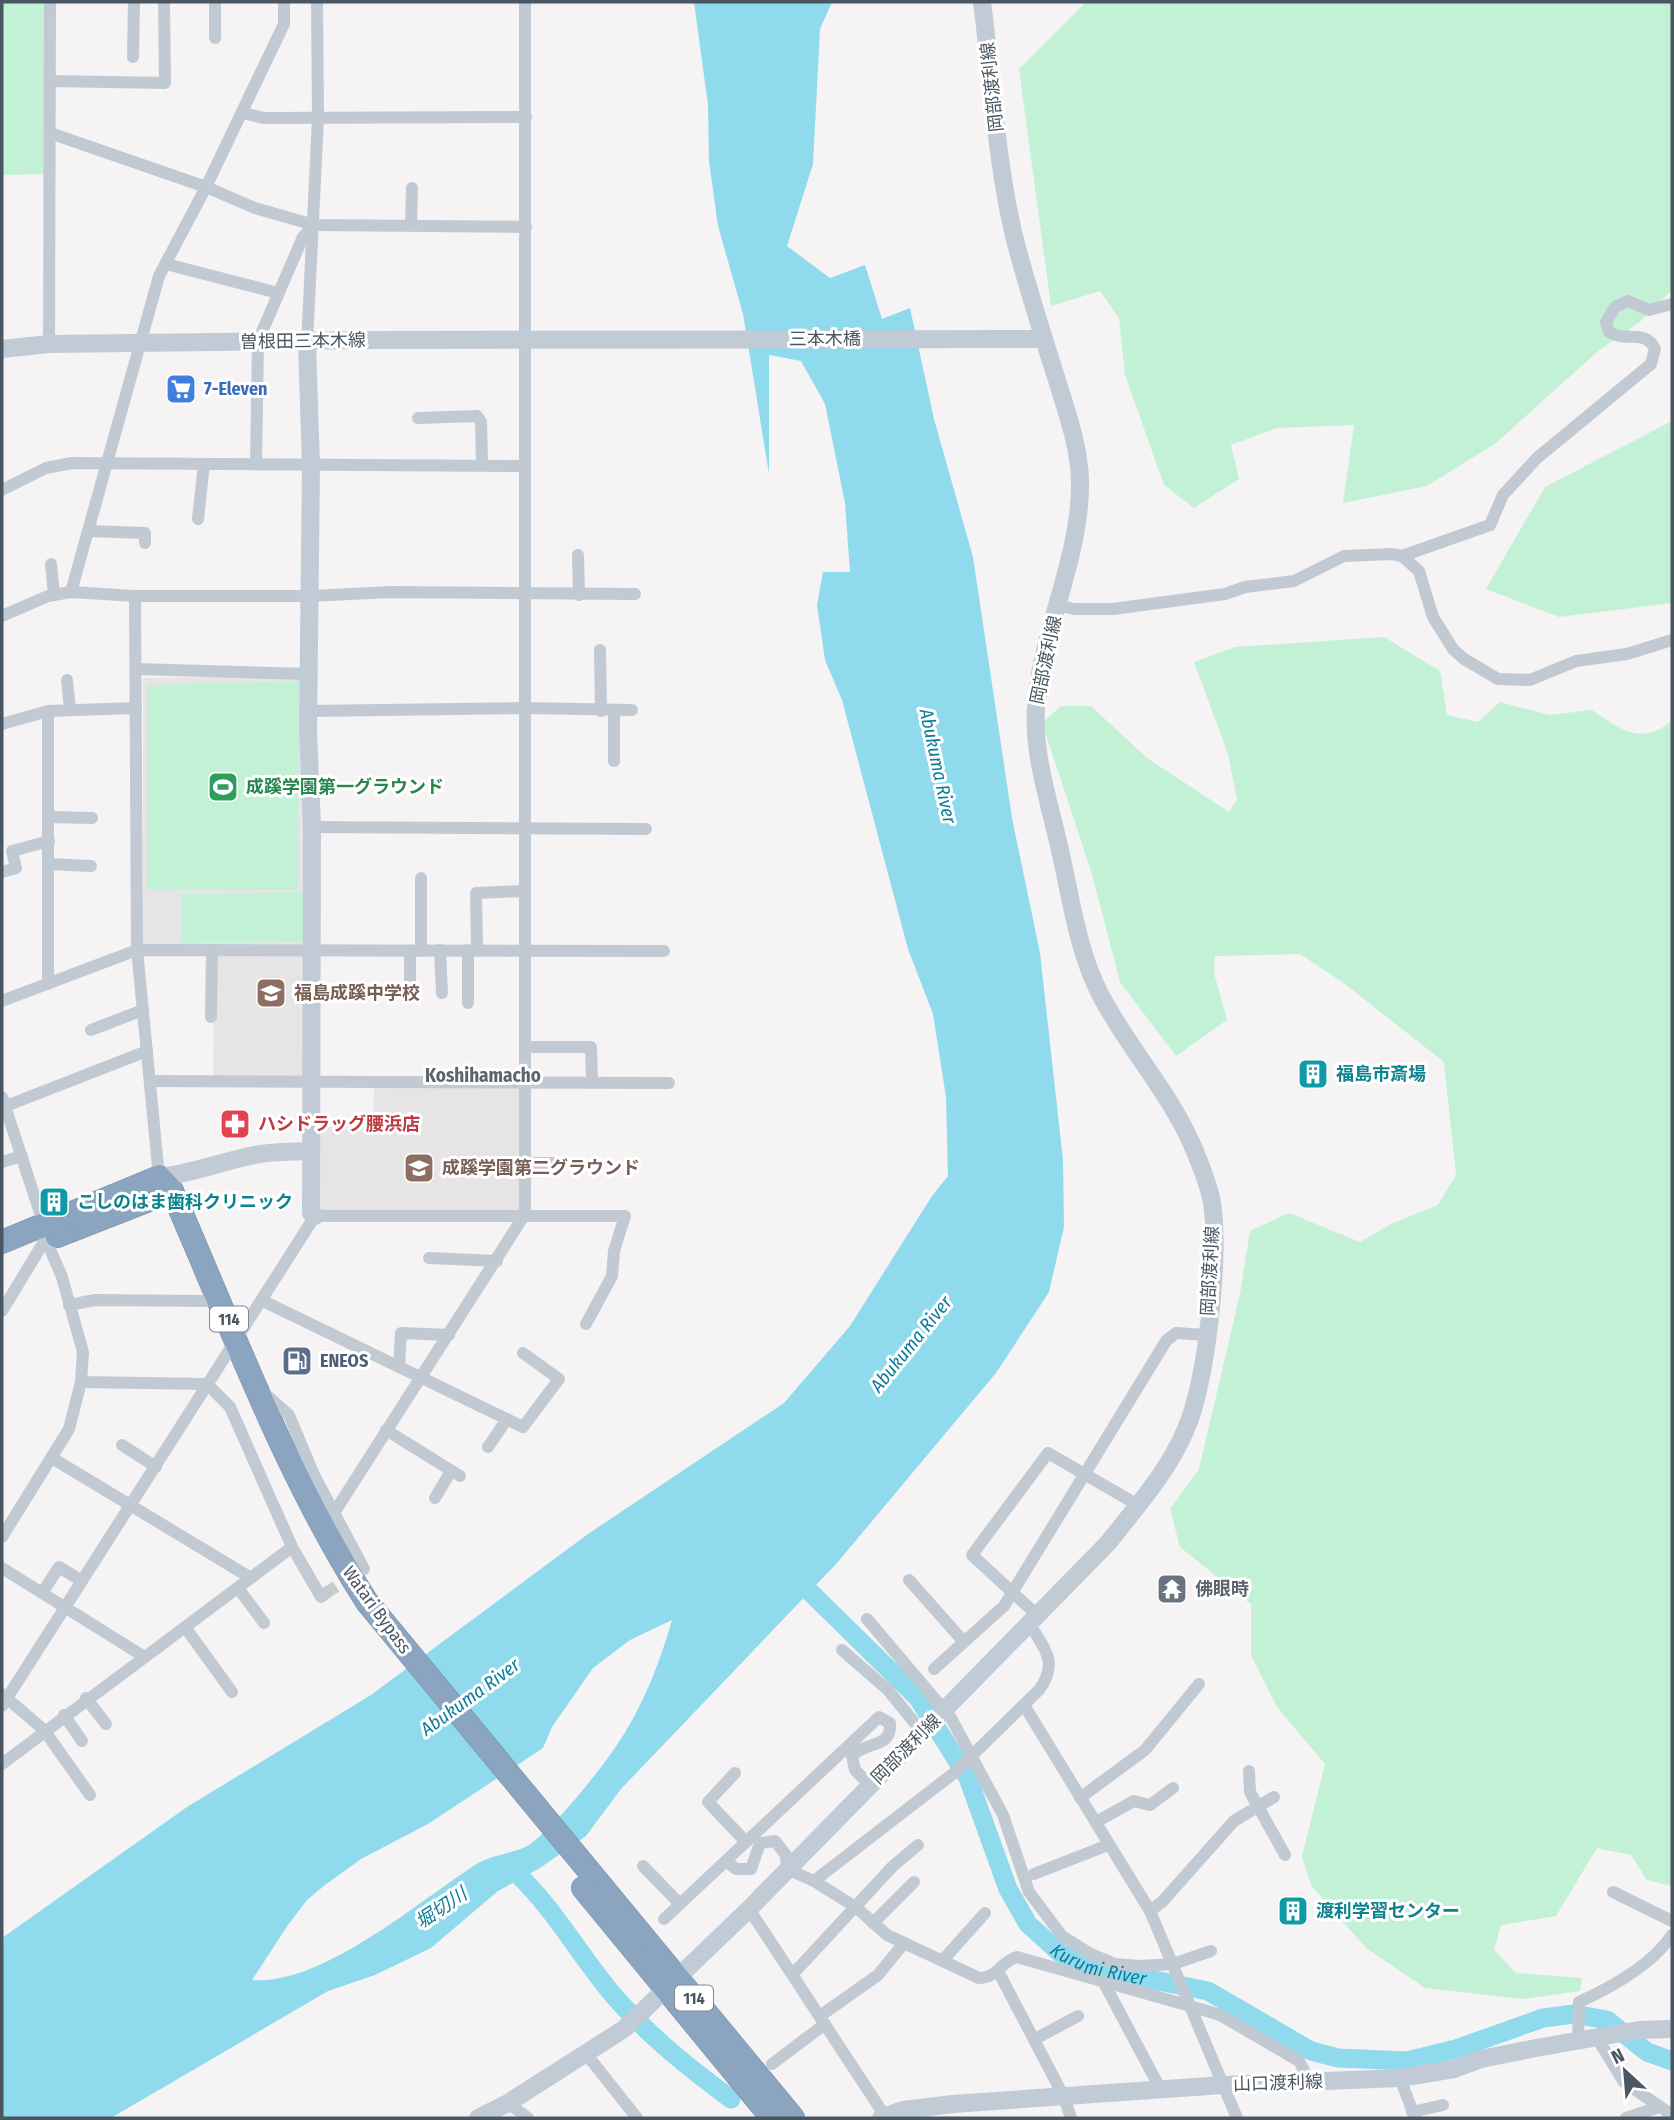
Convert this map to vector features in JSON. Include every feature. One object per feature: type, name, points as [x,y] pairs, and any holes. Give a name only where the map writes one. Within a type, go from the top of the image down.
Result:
[{"type":"highway","points":[[2,1257],[164,1189]]},
{"type":"highway","name":"Watari Bypass","points":[[164,1189],[206,1301],[258,1387],[320,1525],[372,1617]]},
{"type":"highway","name":"Watari Bypass","points":[[164,1189],[233,1346],[301,1517],[347,1595],[372,1617],[672,1984],[793,2118]]},
{"type":"highway","points":[[2,1242],[46,1238]]},
{"type":"highway","name":"Watari Bypass","points":[[672,1984],[772,2118]]},
{"type":"main road","name":"岡部渡利線","points":[[478,2118],[508,2104],[624,2029],[749,1909],[1108,1543],[1166,1466],[1186,1429],[1196,1403],[1214,1278],[1211,1201],[1193,1145],[1100,995],[1090,970],[1075,924],[1038,754],[1036,697],[1075,533],[1080,475],[1070,422],[1015,240],[1004,189],[982,2]]},
{"type":"main road","name":"三本木橋","points":[[606,340],[1044,339]]},
{"type":"main road","name":"曽根田三本木線","points":[[2,349],[49,344],[606,340]]},
{"type":"main road","points":[[307,343],[311,466],[308,711],[313,949],[310,1151],[311,1213],[316,1216]]},
{"type":"main road","points":[[164,1189],[190,1174],[218,1163],[258,1154],[310,1151]]},
{"type":"main road","name":"山口渡利線","points":[[883,2117],[926,2107],[1223,2085],[1400,2078],[1578,2033],[1597,2038],[1672,2029]]},
{"type":"street","points":[[49,344],[50,2]]},
{"type":"street","points":[[133,57],[134,2]]},
{"type":"street","points":[[50,81],[165,83],[164,2]]},
{"type":"street","points":[[215,2],[215,38]]},
{"type":"street","points":[[71,592],[140,344],[166,264],[284,24],[284,2]]},
{"type":"street","points":[[307,343],[318,118],[317,2]]},
{"type":"street","points":[[334,1513],[419,1377],[497,1261],[525,1213],[525,2]]},
{"type":"street","points":[[242,113],[264,118],[526,117]]},
{"type":"street","points":[[50,133],[206,187],[255,208],[314,225],[526,228]]},
{"type":"street","points":[[411,225],[412,188]]},
{"type":"street","points":[[256,464],[258,341],[303,237],[314,225]]},
{"type":"street","points":[[166,264],[278,293]]},
{"type":"street","points":[[1057,604],[1074,609],[1113,609],[1225,594],[1245,587],[1284,584],[1350,554],[1402,556],[1490,524],[1503,495],[1537,458],[1651,365],[1656,349],[1648,340],[1642,336],[1616,336],[1609,332],[1606,322],[1615,307],[1628,301],[1649,310],[1672,304]]},
{"type":"street","points":[[418,418],[477,416],[481,422],[482,465]]},
{"type":"street","points":[[2,490],[46,468],[72,463],[525,466]]},
{"type":"street","points":[[198,519],[204,464]]},
{"type":"street","points":[[88,531],[145,533],[145,543]]},
{"type":"street","points":[[578,555],[579,594]]},
{"type":"street","points":[[1402,556],[1419,570],[1433,617],[1453,649],[1464,659],[1498,679],[1513,682],[1539,678],[1576,661],[1627,654],[1672,640]]},
{"type":"street","points":[[51,564],[54,595]]},
{"type":"street","points":[[2,616],[54,595],[71,592],[135,596],[309,596],[391,592],[635,594]]},
{"type":"street","points":[[135,596],[137,950],[164,1189]]},
{"type":"street","points":[[600,650],[614,761]]},
{"type":"street","points":[[136,669],[309,674]]},
{"type":"street","points":[[67,680],[70,710]]},
{"type":"street","points":[[2,723],[48,711],[136,708]]},
{"type":"street","points":[[308,711],[526,708],[632,710]]},
{"type":"street","points":[[48,711],[48,984]]},
{"type":"street","points":[[49,817],[92,818]]},
{"type":"street","points":[[312,827],[646,829]]},
{"type":"street","points":[[2,872],[16,868],[12,851],[49,841]]},
{"type":"street","points":[[48,864],[91,866]]},
{"type":"street","points":[[410,996],[421,878]]},
{"type":"street","points":[[468,1003],[477,893],[525,891]]},
{"type":"street","points":[[2,1001],[137,950],[664,951]]},
{"type":"street","points":[[211,1017],[212,950]]},
{"type":"street","points":[[440,950],[442,993]]},
{"type":"street","points":[[91,1030],[143,1010]]},
{"type":"street","points":[[525,1047],[591,1047],[592,1083]]},
{"type":"street","points":[[2,1537],[69,1429],[81,1382],[83,1352],[62,1277],[46,1238],[4,1102],[147,1051]]},
{"type":"street","points":[[150,1081],[669,1083]]},
{"type":"street","points":[[2,1162],[22,1156]]},
{"type":"street","points":[[525,1163],[563,1163]]},
{"type":"street","points":[[90,1795],[44,1730],[4,1699],[132,1507],[316,1216],[525,1213],[625,1216],[614,1251],[612,1276],[586,1324]]},
{"type":"street","points":[[2,1311],[46,1238]]},
{"type":"street","points":[[429,1258],[497,1261]]},
{"type":"street","points":[[68,1305],[95,1300],[206,1301]]},
{"type":"street","points":[[263,1301],[523,1427],[559,1379],[523,1353]]},
{"type":"street","points":[[399,1367],[401,1333],[449,1335]]},
{"type":"street","points":[[934,1669],[1004,1606],[1087,1475],[1166,1341],[1176,1333],[1206,1335]]},
{"type":"street","points":[[81,1382],[208,1384],[230,1407],[292,1547],[321,1597],[326,1593]]},
{"type":"street","points":[[258,1387],[289,1415],[334,1513],[364,1569]]},
{"type":"street","points":[[488,1447],[507,1419]]},
{"type":"street","points":[[386,1430],[456,1474],[435,1498]]},
{"type":"street","points":[[122,1445],[156,1467]]},
{"type":"street","points":[[814,1881],[954,1773],[1024,1705],[1050,1675],[1048,1653],[1033,1619],[1014,1591],[972,1555],[1048,1453],[1138,1504]]},
{"type":"street","points":[[52,1458],[251,1578]]},
{"type":"street","points":[[2,1764],[86,1698],[292,1547]]},
{"type":"street","points":[[42,1593],[59,1567],[82,1581]]},
{"type":"street","points":[[2,1568],[143,1656]]},
{"type":"street","points":[[909,1580],[964,1642]]},
{"type":"street","points":[[237,1588],[264,1622]]},
{"type":"street","points":[[867,1619],[945,1710],[972,1754],[1003,1815],[1029,1892],[1062,1936],[1091,1954],[1115,1964],[1172,1964],[1211,1951]]},
{"type":"street","points":[[184,1627],[232,1692]]},
{"type":"street","points":[[842,1650],[888,1690],[924,1730]]},
{"type":"street","points":[[1080,1798],[1145,1750],[1199,1684]]},
{"type":"street","points":[[86,1698],[106,1724]]},
{"type":"street","points":[[1024,1705],[1150,1911],[1237,2118]]},
{"type":"street","points":[[64,1715],[82,1741]]},
{"type":"street","points":[[664,1919],[879,1717],[890,1723],[889,1736],[852,1756],[855,1770],[870,1785]]},
{"type":"street","points":[[1248,1771],[1247,1782],[1257,1805],[1285,1855]]},
{"type":"street","points":[[735,1773],[708,1802],[746,1842]]},
{"type":"street","points":[[1096,1822],[1134,1801],[1150,1805],[1173,1788]]},
{"type":"street","points":[[1150,1911],[1162,1902],[1234,1821],[1274,1797]]},
{"type":"street","points":[[726,1861],[736,1870],[751,1869],[761,1843],[775,1841],[786,1855],[787,1869],[814,1881],[857,1908],[887,1935],[979,1978],[992,1976],[1008,1960],[1017,1956],[1190,2006],[1229,2019],[1299,2061],[1310,2082]]},
{"type":"street","points":[[793,1974],[857,1908],[893,1866],[918,1845]]},
{"type":"street","points":[[1034,1874],[1108,1845]]},
{"type":"street","points":[[643,1866],[680,1905]]},
{"type":"street","points":[[873,1923],[914,1882]]},
{"type":"street","points":[[1613,1892],[1672,1921]]},
{"type":"street","points":[[749,1909],[883,2117]]},
{"type":"street","points":[[943,1960],[985,1913]]},
{"type":"street","points":[[1578,2033],[1579,2002],[1615,1985],[1661,1949],[1672,1935]]},
{"type":"street","points":[[772,2064],[878,1975],[904,1943]]},
{"type":"street","points":[[998,1971],[1065,2097],[1071,2118]]},
{"type":"street","points":[[1104,1983],[1161,2090]]},
{"type":"street","points":[[1035,2039],[1078,2016]]},
{"type":"street","points":[[1597,2038],[1623,2082],[1672,2115]]},
{"type":"street","points":[[587,2055],[637,2118]]},
{"type":"street","points":[[1400,2078],[1413,2115],[1443,2105]]},
{"type":"street","points":[[508,2104],[528,2118]]},
{"type":"street","points":[[1626,2118],[1659,2107]]},
{"type":"shaded area","points":[[304,676],[304,1077],[213,1076],[215,946],[143,945],[143,678]]},
{"type":"shaded area","name":"成蹊学園第二グラウンド","points":[[520,1086],[521,1210],[317,1211],[317,1127],[373,1126],[374,1087]]},
{"type":"green space","points":[[2,2],[45,2],[46,174],[2,175]]},
{"type":"green space","points":[[1086,2],[1672,2],[1672,290],[1641,321],[1597,352],[1496,443],[1427,486],[1343,503],[1354,425],[1277,428],[1231,445],[1239,479],[1194,508],[1164,485],[1125,375],[1119,318],[1100,291],[1051,306],[1019,69]]},
{"type":"green space","points":[[1672,421],[1672,603],[1559,617],[1486,589],[1545,487]]},
{"type":"green space","points":[[1384,637],[1440,671],[1447,715],[1478,722],[1500,702],[1549,715],[1592,710],[1622,729],[1641,734],[1661,728],[1672,720],[1672,1886],[1647,1880],[1631,1855],[1597,1848],[1556,1916],[1501,1925],[1494,1950],[1516,1973],[1582,1978],[1580,1991],[1524,1999],[1425,1988],[1366,1948],[1311,1885],[1302,1856],[1325,1764],[1277,1707],[1251,1655],[1251,1604],[1180,1547],[1170,1509],[1199,1469],[1240,1294],[1250,1231],[1289,1213],[1360,1242],[1393,1223],[1438,1205],[1456,1175],[1444,1062],[1345,984],[1300,954],[1215,956],[1214,973],[1227,1020],[1176,1056],[1120,982],[1092,874],[1042,723],[1061,706],[1091,706],[1147,758],[1229,812],[1237,799],[1228,754],[1194,662],[1235,647]]},
{"type":"green space","name":"成蹊学園第一グラウンド","points":[[299,681],[298,890],[147,889],[147,685]]},
{"type":"green space","points":[[303,892],[305,942],[181,943],[182,894]]},
{"type":"water","name":"Abukuma River","points":[[694,2],[832,2],[820,29],[813,164],[787,246],[830,278],[865,265],[882,319],[910,308],[934,419],[973,557],[1012,818],[1040,953],[1063,1160],[1064,1227],[1049,1292],[996,1373],[837,1563],[621,1789],[586,1836],[540,1868],[498,1891],[431,1948],[375,1975],[328,1991],[111,2118],[2,2118],[2,1938],[187,1807],[371,1695],[588,1534],[784,1403],[850,1326],[932,1196],[948,1176],[946,1097],[933,1014],[908,949],[842,700],[825,660],[817,605],[823,572],[850,572],[845,503],[825,404],[801,361],[769,355],[769,474],[743,314],[718,226],[709,161],[708,105]],"holes":[[[672,1620],[643,1699],[623,1736],[583,1789],[538,1838],[524,1848],[488,1858],[475,1865],[368,1939],[338,1956],[308,1970],[279,1978],[252,1980],[307,1900],[325,1885],[361,1859],[428,1824],[543,1748],[552,1727],[593,1668],[630,1640]]]},
{"type":"waterway","name":"Kurumi River","points":[[791,1579],[807,1589],[918,1698],[968,1778],[1008,1889],[1028,1924],[1060,1953],[1090,1967],[1208,1991],[1311,2051],[1338,2058],[1407,2061],[1456,2049],[1543,2018],[1574,2014],[1607,2020],[1647,2052],[1672,2061]]},
{"type":"waterway","name":"堀切川","points":[[501,1873],[513,1870],[541,1899],[627,2011],[670,2051],[731,2099]]},
{"type":"tunnel","points":[[326,1593],[355,1574]]},
{"type":"place","name":"7-Eleven","points":[[181,389]]},
{"type":"place","name":"成蹊学園第一グラウンド","points":[[223,787]]},
{"type":"place","name":"福島成蹊中学校","points":[[271,993]]},
{"type":"place","name":"福島市斎場","points":[[1313,1074]]},
{"type":"place","name":"ハシドラッグ腰浜店","points":[[235,1124]]},
{"type":"place","name":"成蹊学園第二グラウンド","points":[[419,1168]]},
{"type":"place","name":"こしのはま歯科クリニック","points":[[54,1202]]},
{"type":"place","name":"ENEOS","points":[[297,1361]]},
{"type":"place","name":"佛眼時","points":[[1172,1589]]},
{"type":"place","name":"渡利学習センター","points":[[1293,1911]]},
{"type":"district","name":"Koshihamacho","points":[[483,1075]]}]
